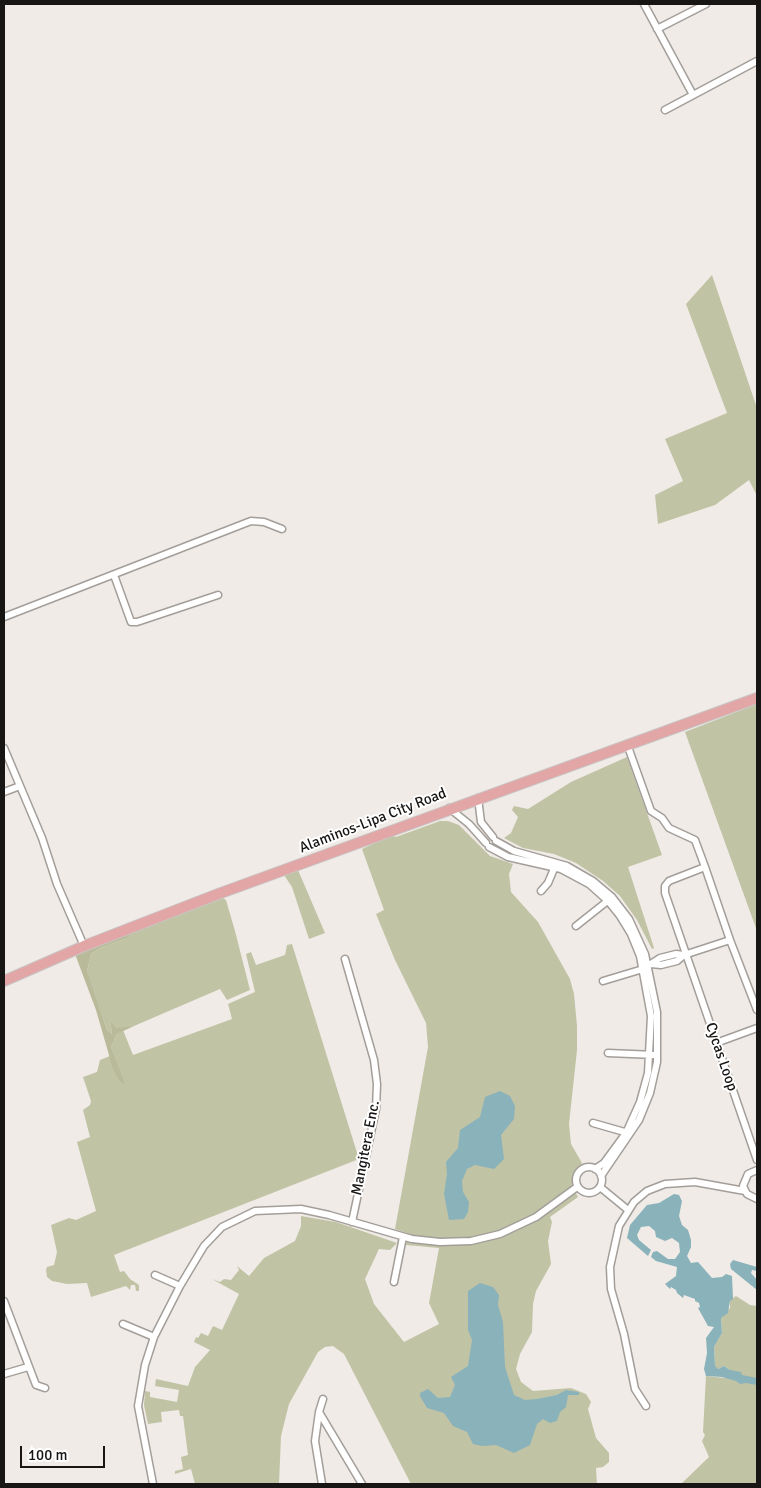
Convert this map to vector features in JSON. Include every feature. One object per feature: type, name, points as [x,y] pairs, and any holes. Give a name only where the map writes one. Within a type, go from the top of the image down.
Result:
[{"type":"main road","name":"Alaminos-Lipa City Road","points":[[4,981],[84,946],[449,808],[757,698]]},
{"type":"street","points":[[644,4],[692,93]]},
{"type":"street","points":[[657,29],[706,4]]},
{"type":"street","points":[[665,110],[692,93],[757,61]]},
{"type":"street","points":[[4,617],[252,521],[264,522],[282,529]]},
{"type":"street","points":[[114,575],[131,622],[137,622],[218,595]]},
{"type":"street","points":[[628,744],[649,808],[662,818],[668,828],[695,840],[757,1010]]},
{"type":"street","points":[[4,748],[42,838],[57,884],[84,946]]},
{"type":"street","points":[[4,792],[20,786]]},
{"type":"street","points":[[478,798],[479,818],[492,837],[514,851],[556,864],[610,899],[648,966],[654,1055],[629,1134],[602,1176],[600,1188]]},
{"type":"street","points":[[449,808],[486,842],[508,857],[556,864]]},
{"type":"street","points":[[486,842],[492,837]]},
{"type":"street","points":[[541,891],[556,864]]},
{"type":"street","name":"Cycas Loop","points":[[706,867],[673,879],[665,886],[665,893],[757,1160]]},
{"type":"street","points":[[576,926],[610,899]]},
{"type":"street","points":[[603,981],[648,966],[678,961],[685,955],[730,940]]},
{"type":"street","name":"Mangitera Enc.","points":[[345,959],[374,1060],[377,1084],[375,1112],[352,1222]]},
{"type":"street","points":[[716,1043],[757,1028]]},
{"type":"street","points":[[608,1053],[654,1055]]},
{"type":"street","points":[[593,1123],[629,1134]]},
{"type":"street","points":[[595,1169],[604,1163],[629,1134]]},
{"type":"street","points":[[600,1188],[588,1194],[577,1187],[575,1179],[579,1171],[587,1167],[595,1169],[602,1176]]},
{"type":"street","points":[[745,1190],[745,1177],[752,1171],[757,1170]]},
{"type":"street","points":[[646,1406],[635,1389],[624,1334],[610,1282],[614,1243],[619,1226],[628,1210],[647,1192],[677,1182],[708,1183],[745,1190],[757,1200]]},
{"type":"street","points":[[153,1484],[138,1406],[142,1374],[154,1337],[180,1286],[213,1235],[230,1222],[269,1209],[302,1209],[403,1237],[440,1242],[471,1240],[492,1236],[536,1217],[577,1187]]},
{"type":"street","points":[[600,1188],[628,1210]]},
{"type":"street","points":[[394,1282],[403,1237]]},
{"type":"street","points":[[155,1275],[180,1286]]},
{"type":"street","points":[[4,1304],[36,1385],[45,1388]]},
{"type":"street","points":[[4,1327],[12,1324]]},
{"type":"street","points":[[122,1324],[154,1337]]},
{"type":"street","points":[[4,1374],[28,1366]]},
{"type":"street","points":[[322,1484],[315,1441],[323,1399]]},
{"type":"street","points":[[319,1412],[362,1484]]},
{"type":"green space","points":[[712,275],[757,408],[757,496],[749,480],[715,505],[658,524],[655,495],[683,481],[665,439],[727,413],[686,304]]},
{"type":"green space","points":[[757,704],[757,931],[685,732]]},
{"type":"green space","points":[[627,757],[662,855],[628,867],[654,948],[652,949],[637,920],[620,896],[603,881],[576,863],[554,854],[523,848],[504,838],[511,833],[518,817],[512,810],[514,806],[528,809],[571,782]]},
{"type":"green space","points":[[440,821],[448,821],[459,825],[490,856],[513,864],[509,874],[511,892],[538,922],[570,979],[574,994],[577,1050],[569,1124],[571,1144],[582,1163],[572,1178],[572,1186],[578,1197],[550,1217],[552,1222],[548,1241],[551,1264],[536,1291],[533,1304],[532,1332],[520,1354],[516,1369],[521,1382],[533,1391],[571,1388],[586,1394],[591,1402],[588,1409],[596,1438],[609,1453],[609,1462],[603,1467],[596,1468],[597,1484],[411,1484],[344,1354],[333,1346],[325,1347],[318,1352],[289,1404],[281,1436],[279,1484],[195,1484],[191,1469],[175,1474],[175,1471],[183,1469],[181,1457],[188,1455],[183,1416],[180,1416],[179,1410],[161,1412],[162,1422],[148,1424],[144,1405],[145,1391],[150,1392],[150,1397],[177,1402],[179,1390],[155,1386],[156,1379],[188,1386],[195,1367],[210,1350],[194,1342],[196,1337],[198,1338],[201,1333],[208,1336],[213,1326],[222,1330],[239,1294],[212,1279],[220,1282],[224,1279],[231,1280],[239,1270],[237,1266],[249,1276],[264,1258],[295,1241],[301,1226],[301,1216],[336,1222],[397,1243],[390,1250],[379,1249],[365,1279],[374,1304],[404,1342],[439,1324],[429,1303],[439,1248],[406,1245],[407,1233],[395,1229],[428,1047],[426,1023],[395,960],[376,914],[384,910],[362,849],[391,835],[396,837]]},
{"type":"green space","points":[[298,870],[325,933],[309,939],[292,887],[284,875]]},
{"type":"green space","points":[[223,898],[226,900],[250,990],[227,1000],[220,989],[134,1026],[121,1029],[117,1028],[110,1019],[112,1034],[107,1030],[87,971],[91,954],[100,948],[124,939],[128,933]]},
{"type":"green space","points":[[129,933],[129,936],[124,939],[100,948],[91,954],[87,971],[107,1030],[112,1034],[110,1019],[117,1028],[134,1026],[117,1034],[111,1047],[125,1084],[119,1081],[113,1069],[96,1010],[75,954]]},
{"type":"green space","points":[[292,944],[359,1159],[114,1255],[120,1272],[124,1271],[130,1279],[139,1285],[139,1291],[136,1291],[135,1285],[131,1285],[130,1290],[126,1286],[91,1297],[87,1283],[67,1284],[52,1281],[47,1277],[46,1270],[47,1267],[54,1265],[57,1252],[51,1225],[69,1218],[76,1220],[96,1211],[77,1142],[90,1137],[83,1110],[90,1105],[91,1101],[83,1077],[97,1072],[100,1060],[110,1056],[119,1081],[119,1070],[111,1047],[117,1034],[123,1030],[133,1055],[232,1019],[228,1004],[255,992],[246,954],[251,952],[256,965],[285,955],[287,945]]},
{"type":"green space","points":[[736,1296],[750,1305],[757,1306],[757,1484],[681,1484],[709,1457],[702,1441],[705,1435],[703,1432],[706,1376],[725,1378],[730,1370],[724,1366],[718,1369],[715,1367],[714,1347],[722,1333],[721,1318],[730,1308],[730,1300]]},
{"type":"water","points":[[500,1091],[510,1096],[515,1106],[514,1119],[501,1135],[504,1159],[494,1169],[475,1165],[467,1169],[462,1181],[463,1192],[469,1202],[468,1212],[464,1219],[449,1220],[444,1194],[447,1174],[446,1162],[458,1148],[460,1130],[480,1117],[485,1097]]},
{"type":"water","points":[[674,1194],[679,1195],[682,1201],[679,1216],[682,1225],[688,1230],[691,1240],[691,1247],[687,1256],[691,1263],[698,1262],[712,1278],[722,1277],[726,1274],[732,1276],[733,1299],[730,1301],[728,1313],[721,1318],[722,1333],[714,1347],[715,1366],[718,1369],[724,1366],[730,1370],[741,1372],[742,1375],[757,1378],[757,1385],[740,1384],[722,1377],[706,1376],[704,1369],[707,1353],[706,1338],[714,1327],[708,1326],[698,1308],[700,1307],[699,1303],[695,1299],[684,1295],[683,1298],[676,1290],[671,1287],[670,1289],[665,1284],[676,1276],[677,1267],[656,1261],[651,1257],[653,1252],[657,1251],[668,1259],[675,1259],[680,1252],[679,1243],[672,1238],[665,1241],[656,1237],[655,1231],[649,1226],[641,1227],[637,1235],[639,1240],[651,1250],[648,1256],[627,1238],[630,1225],[647,1205],[659,1203]]},
{"type":"water","points":[[733,1260],[757,1267],[757,1271],[752,1270],[751,1273],[757,1280],[757,1290],[731,1269],[730,1264]]},
{"type":"water","points":[[480,1283],[493,1287],[499,1295],[498,1305],[503,1322],[505,1367],[514,1395],[525,1400],[557,1395],[566,1390],[579,1392],[579,1395],[568,1395],[566,1407],[560,1412],[557,1421],[550,1423],[543,1419],[537,1424],[530,1445],[514,1453],[496,1445],[482,1446],[473,1444],[467,1432],[453,1426],[444,1413],[427,1408],[420,1396],[420,1393],[428,1389],[438,1398],[450,1397],[455,1385],[451,1377],[468,1366],[472,1340],[468,1330],[468,1291]]}]
